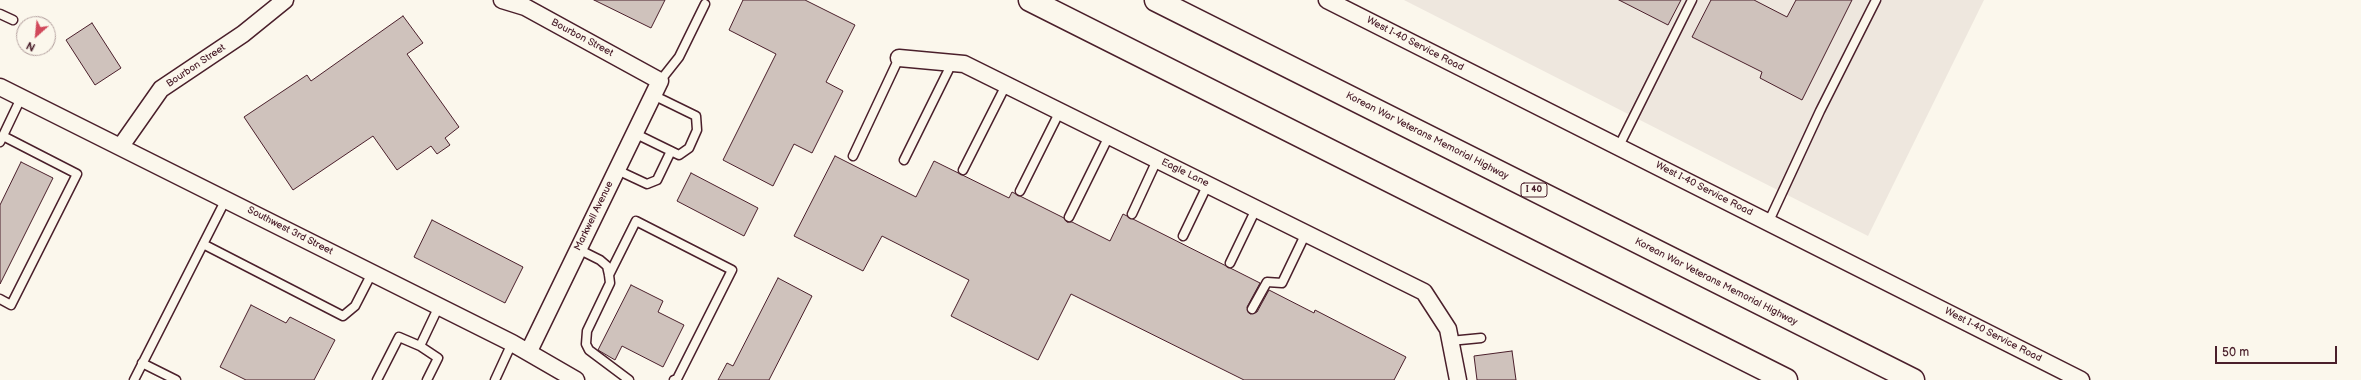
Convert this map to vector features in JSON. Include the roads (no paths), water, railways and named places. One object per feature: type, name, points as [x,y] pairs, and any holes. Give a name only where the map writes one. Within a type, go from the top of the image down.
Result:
[{"type":"highway","points":[[1030,0],[1786,380]]},
{"type":"highway","name":"Korean War Veterans Memorial Highway","points":[[1156,0],[1912,380]]},
{"type":"street","name":"Bourbon Street","points":[[121,146],[161,90],[242,34],[285,0]]},
{"type":"street","name":"Bourbon Street","points":[[502,0],[525,7],[657,88]]},
{"type":"street","name":"West I-40 Service Road","points":[[1327,0],[2081,380]]},
{"type":"street","name":"Eagle Lane","points":[[899,58],[964,64],[1424,292],[1449,335]]},
{"type":"street","name":"Southwest 3rd Street","points":[[0,87],[121,146],[529,351],[576,380]]},
{"type":"street","name":"Markwell Avenue","points":[[529,351],[657,88]]},
{"type":"street","points":[[1449,335],[1458,380]]},
{"type":"lane","points":[[1619,146],[1692,0]]},
{"type":"lane","points":[[1769,222],[1820,111],[1876,0]]},
{"type":"lane","points":[[634,133],[680,155],[689,148],[697,130],[696,116],[657,88],[679,57],[705,4]]},
{"type":"lane","points":[[0,14],[13,20]]},
{"type":"lane","points":[[853,156],[899,58]]},
{"type":"lane","points":[[904,160],[952,63]]},
{"type":"lane","points":[[963,170],[1006,85]]},
{"type":"lane","points":[[0,299],[12,305],[77,174],[1,139],[22,98]]},
{"type":"lane","points":[[1020,191],[1060,111]]},
{"type":"lane","points":[[1069,216],[1109,136]]},
{"type":"lane","points":[[617,170],[647,184],[657,180],[671,151]]},
{"type":"lane","points":[[1132,214],[1157,160]]},
{"type":"lane","points":[[1183,236],[1208,184]]},
{"type":"lane","points":[[134,380],[226,199]]},
{"type":"lane","points":[[1230,263],[1256,208]]},
{"type":"lane","points":[[609,275],[636,221],[732,270],[678,379],[674,380]]},
{"type":"lane","points":[[1252,309],[1267,282],[1282,283],[1306,234]]},
{"type":"lane","points":[[203,244],[343,316],[355,306],[372,273]]},
{"type":"lane","points":[[578,249],[600,260],[607,266],[610,283],[593,316],[587,337],[588,350],[603,362],[619,371],[629,380]]},
{"type":"lane","points":[[420,346],[439,306]]},
{"type":"lane","points":[[1449,335],[1481,338]]},
{"type":"lane","points":[[377,380],[399,338],[420,346],[438,358],[427,380]]},
{"type":"lane","points":[[495,380],[512,343]]},
{"type":"lane","points":[[142,363],[176,380]]}]
